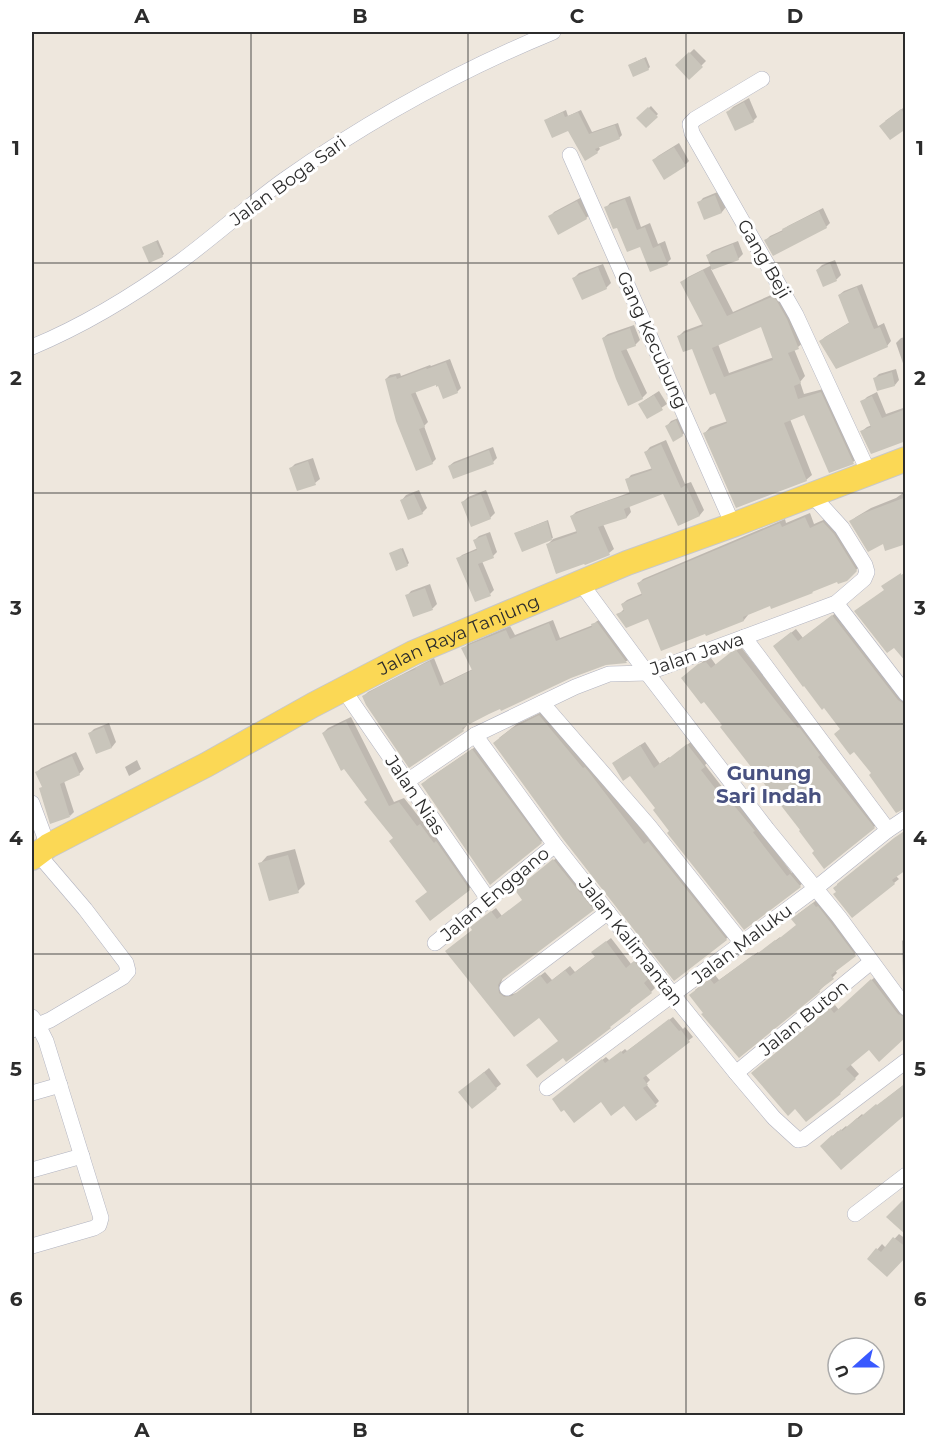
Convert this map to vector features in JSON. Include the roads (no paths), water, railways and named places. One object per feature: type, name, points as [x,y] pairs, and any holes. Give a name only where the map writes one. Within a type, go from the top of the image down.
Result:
[{"type":"main road","name":"Jalan Raya Tanjung","points":[[39,852],[413,653],[580,582],[906,459]]},
{"type":"street","name":"Jalan Boga Sari","points":[[32,347],[96,316],[154,280],[283,181],[360,130],[483,63],[553,32]]},
{"type":"street","name":"Gang Beji","points":[[762,80],[694,119],[690,124],[692,133],[796,315],[869,473]]},
{"type":"street","name":"Gang Kecubung","points":[[570,155],[733,525]]},
{"type":"street","name":"Jalan Jawa","points":[[406,783],[475,735],[575,687],[609,674],[647,673],[836,603],[864,579],[867,574],[866,565],[842,528],[812,495]]},
{"type":"street","points":[[580,582],[767,829],[839,916],[906,1008]]},
{"type":"street","points":[[836,603],[906,694]]},
{"type":"street","points":[[744,637],[888,830]]},
{"type":"street","name":"Jalan Nias","points":[[343,689],[488,899]]},
{"type":"street","points":[[542,703],[650,826],[742,943]]},
{"type":"street","name":"Jalan Kalimantan","points":[[475,735],[555,844],[673,995],[774,1118],[798,1140],[803,1140],[906,1061]]},
{"type":"street","points":[[32,803],[39,852],[126,963],[128,971],[123,977],[50,1020],[34,1024],[46,1041],[101,1218],[99,1225],[93,1229],[32,1246]]},
{"type":"street","name":"Jalan Maluku","points":[[547,1088],[816,888],[906,818]]},
{"type":"street","name":"Jalan Enggano","points":[[435,943],[555,844]]},
{"type":"street","points":[[507,987],[608,912]]},
{"type":"street","name":"Jalan Buton","points":[[736,1073],[871,962]]},
{"type":"street","points":[[32,1093],[60,1085]]},
{"type":"street","points":[[32,1170],[82,1156]]},
{"type":"street","points":[[855,1214],[906,1175]]},
{"type":"district","name":"Gunung Sari Indah","points":[[769,784]]}]
